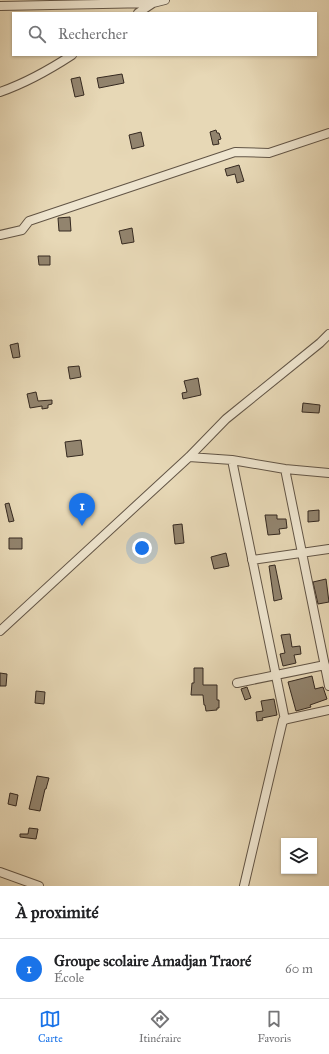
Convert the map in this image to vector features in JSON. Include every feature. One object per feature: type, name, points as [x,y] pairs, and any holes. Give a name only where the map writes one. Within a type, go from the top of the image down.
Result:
[{"type":"street","points":[[0,6],[153,3],[165,0]]},
{"type":"street","points":[[140,12],[153,3]]},
{"type":"street","points":[[0,92],[14,87],[46,71],[70,56]]},
{"type":"street","points":[[0,235],[22,230],[29,221],[235,152],[270,153],[329,133]]},
{"type":"street","points":[[0,631],[189,457],[226,419],[320,343],[329,334]]},
{"type":"street","points":[[189,457],[232,460],[284,470],[329,473]]},
{"type":"street","points":[[232,460],[285,720]]},
{"type":"street","points":[[284,470],[329,686]]},
{"type":"street","points":[[252,560],[329,549]]},
{"type":"street","points":[[237,683],[325,665]]},
{"type":"street","points":[[244,886],[283,720],[329,710]]},
{"type":"street","points":[[0,872],[39,886]]},
{"type":"building","points":[[122,74],[124,83],[99,88],[97,78]]},
{"type":"building","points":[[80,77],[84,95],[75,97],[71,79]]},
{"type":"building","points":[[216,130],[221,139],[218,140],[219,144],[213,145],[210,132]]},
{"type":"building","points":[[141,132],[144,146],[132,149],[129,135]]},
{"type":"building","points":[[239,165],[244,181],[237,183],[235,174],[227,176],[225,169]]},
{"type":"building","points":[[70,217],[71,231],[59,231],[58,218]]},
{"type":"building","points":[[132,228],[134,242],[122,244],[119,231]]},
{"type":"building","points":[[38,256],[50,256],[50,265],[39,265]]},
{"type":"building","points":[[18,343],[20,357],[13,358],[10,345]]},
{"type":"building","points":[[79,366],[81,377],[70,379],[68,367]]},
{"type":"building","points":[[198,378],[201,395],[183,399],[182,393],[187,392],[184,381]]},
{"type":"building","points":[[36,392],[38,401],[52,400],[52,404],[48,405],[48,408],[42,409],[42,406],[30,408],[27,394]]},
{"type":"building","points":[[303,403],[320,405],[319,413],[302,412]]},
{"type":"building","points":[[81,440],[83,455],[67,457],[65,442]]},
{"type":"building","points":[[9,503],[14,521],[9,522],[5,504]]},
{"type":"building","points":[[319,510],[319,521],[308,522],[308,511]]},
{"type":"building","points":[[265,515],[277,515],[277,519],[286,519],[287,528],[279,529],[280,534],[268,535]]},
{"type":"building","points":[[182,524],[184,543],[175,544],[173,525]]},
{"type":"building","points":[[9,538],[22,538],[22,549],[9,549]]},
{"type":"building","points":[[226,553],[229,566],[214,569],[211,557]]},
{"type":"building","points":[[275,565],[282,599],[274,601],[269,566]]},
{"type":"building","points":[[326,579],[329,602],[318,604],[313,582]]},
{"type":"building","points":[[290,634],[292,647],[300,646],[301,654],[294,655],[296,663],[283,666],[280,654],[285,653],[281,635]]},
{"type":"building","points":[[194,668],[203,668],[203,685],[217,685],[217,700],[219,700],[219,708],[217,708],[217,710],[206,711],[203,695],[191,695],[192,683],[194,683]]},
{"type":"building","points":[[0,673],[7,674],[6,686],[0,686]]},
{"type":"building","points":[[312,676],[315,689],[323,687],[327,699],[310,705],[311,707],[296,711],[288,682]]},
{"type":"building","points":[[247,687],[251,698],[245,700],[241,689]]},
{"type":"building","points":[[36,691],[45,692],[44,704],[35,703]]},
{"type":"building","points":[[274,699],[277,715],[262,718],[263,720],[257,721],[256,712],[263,711],[261,701]]},
{"type":"building","points":[[37,776],[49,778],[40,811],[29,809]]},
{"type":"building","points":[[10,793],[18,795],[16,806],[8,804]]},
{"type":"building","points":[[29,828],[38,829],[36,839],[20,837],[20,834],[28,834]]},
{"type":"place","name":"Groupe scolaire Amadjan Traoré","points":[[82,526]]}]
